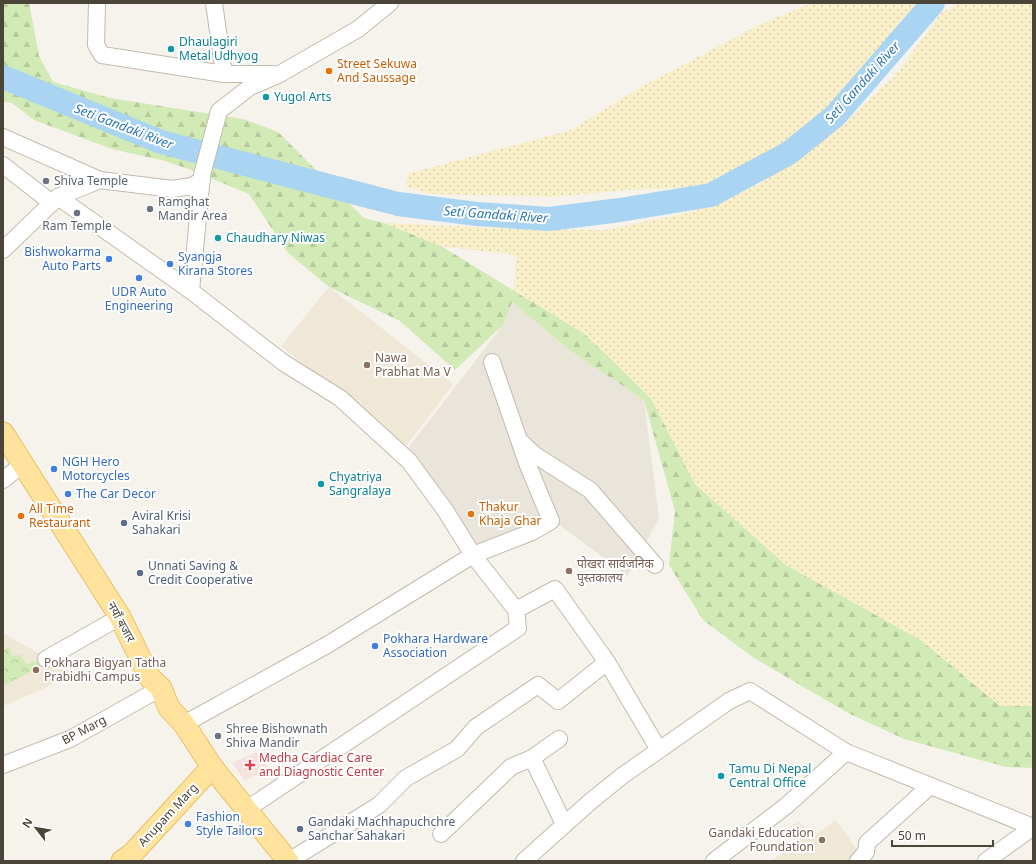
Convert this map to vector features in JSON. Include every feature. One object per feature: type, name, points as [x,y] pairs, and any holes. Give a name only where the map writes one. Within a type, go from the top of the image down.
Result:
[{"type":"main road","name":"नयाँ बजार","points":[[3,433],[120,617],[150,678],[161,688],[169,708],[184,724],[212,767],[289,861]]},
{"type":"main road","name":"Anupam Marg","points":[[122,861],[132,854],[212,767]]},
{"type":"street","points":[[97,3],[98,19],[96,45],[102,55],[224,74],[278,74]]},
{"type":"street","points":[[214,3],[224,74]]},
{"type":"street","points":[[191,291],[202,178],[219,112],[250,87],[278,74],[358,29],[390,3]]},
{"type":"street","points":[[3,137],[100,180],[172,189],[192,186],[202,178]]},
{"type":"street","points":[[3,165],[191,291],[284,362],[340,398],[409,462],[445,510],[473,555],[516,610],[518,628],[247,809]]},
{"type":"street","points":[[3,250],[55,200],[100,180]]},
{"type":"street","points":[[184,724],[327,645],[473,555],[532,532],[551,521],[520,441],[492,362]]},
{"type":"street","points":[[520,441],[536,455],[590,490],[655,564]]},
{"type":"street","points":[[3,480],[23,464]]},
{"type":"street","points":[[516,610],[555,588],[607,662],[659,750]]},
{"type":"street","points":[[46,659],[120,617]]},
{"type":"street","points":[[289,861],[379,804],[406,778],[457,749],[476,726],[538,685],[558,701],[607,662]]},
{"type":"street","name":"BP Marg","points":[[3,765],[70,739],[161,688]]},
{"type":"street","points":[[524,861],[606,788],[729,701],[750,691],[846,752],[1033,827]]},
{"type":"street","points":[[441,834],[511,767],[532,758],[559,739]]},
{"type":"street","points":[[714,861],[786,806],[846,752]]},
{"type":"street","points":[[532,758],[564,824]]},
{"type":"street","points":[[858,861],[866,852],[867,843],[930,786]]},
{"type":"street","points":[[986,861],[1033,827]]},
{"type":"shaded area","name":"Nawa Prabhat Ma V","points":[[329,287],[453,384],[404,449],[281,346]]},
{"type":"shaded area","points":[[512,301],[572,352],[644,400],[659,518],[628,576],[558,524],[478,545],[409,447],[503,325]]},
{"type":"shaded area","name":"Pokhara Bigyan Tatha Prabidhi Campus","points":[[3,633],[40,654],[46,667],[63,659],[70,674],[43,689],[3,706]]},
{"type":"shaded area","name":"Medha Cardiac Care and Diagnostic Center","points":[[256,752],[268,768],[245,781],[232,763]]},
{"type":"shaded area","name":"Gandaki Education Foundation","points":[[836,820],[860,854],[851,861],[771,861],[797,843],[788,828],[799,821],[813,836]]},
{"type":"green space","points":[[3,3],[29,3],[39,56],[53,82],[110,98],[243,119],[278,132],[364,218],[384,223],[441,246],[585,334],[651,398],[695,484],[786,565],[921,640],[1000,706],[1033,706],[1033,768],[1006,767],[904,739],[848,713],[754,658],[703,620],[669,565],[675,511],[644,400],[572,352],[512,302],[503,325],[455,370],[400,321],[329,287],[288,253],[249,194],[165,161],[112,149],[34,120],[12,103],[3,101]]},
{"type":"green space","points":[[9,647],[12,656],[20,655],[26,664],[37,661],[40,667],[3,686],[3,650]]},
{"type":"sand","points":[[812,3],[917,3],[880,48],[836,110],[747,170],[695,187],[626,190],[553,197],[431,194],[406,187],[407,174],[571,130],[641,87],[759,25]]},
{"type":"sand","points":[[960,3],[1033,4],[1033,706],[1000,706],[921,640],[786,565],[695,484],[651,398],[585,334],[514,291],[516,255],[441,246],[384,223],[519,229],[605,230],[692,212],[761,183],[838,129],[896,75],[941,13]]},
{"type":"waterway","name":"Seti Gandaki River","points":[[3,77],[161,142],[398,204],[477,214],[549,219],[620,210],[711,195],[789,153],[835,116],[933,3]]},
{"type":"place","name":"Dhaulagiri Metal Udhyog","points":[[171,49]]},
{"type":"place","name":"Street Sekuwa And Saussage","points":[[329,71]]},
{"type":"place","name":"Yugol Arts","points":[[266,97]]},
{"type":"place","name":"Shiva Temple","points":[[46,181]]},
{"type":"place","name":"Ramghat Mandir Area","points":[[150,209]]},
{"type":"place","name":"Ram Temple","points":[[77,213]]},
{"type":"place","name":"Chaudhary Niwas","points":[[218,238]]},
{"type":"place","name":"Bishwokarma Auto Parts","points":[[109,259]]},
{"type":"place","name":"Syangja Kirana Stores","points":[[170,264]]},
{"type":"place","name":"UDR Auto Engineering","points":[[139,278]]},
{"type":"place","name":"Nawa Prabhat Ma V","points":[[367,365]]},
{"type":"place","name":"NGH Hero Motorcycles","points":[[54,469]]},
{"type":"place","name":"Chyatriya Sangralaya","points":[[321,484]]},
{"type":"place","name":"The Car Decor","points":[[68,494]]},
{"type":"place","name":"Thakur Khaja Ghar","points":[[471,514]]},
{"type":"place","name":"All Time Restaurant","points":[[21,516]]},
{"type":"place","name":"Aviral Krisi Sahakari","points":[[124,523]]},
{"type":"place","name":"पोखरा सार्वजनिक पुस्तकालय","points":[[569,571]]},
{"type":"place","name":"Unnati Saving & Credit Cooperative","points":[[140,573]]},
{"type":"place","name":"Pokhara Hardware Association","points":[[375,646]]},
{"type":"place","name":"Pokhara Bigyan Tatha Prabidhi Campus","points":[[36,670]]},
{"type":"place","name":"Shree Bishownath Shiva Mandir","points":[[218,736]]},
{"type":"place","name":"Medha Cardiac Care and Diagnostic Center","points":[[250,765]]},
{"type":"place","name":"Tamu Di Nepal Central Office","points":[[721,776]]},
{"type":"place","name":"Fashion Style Tailors","points":[[188,824]]},
{"type":"place","name":"Gandaki Machhapuchchre Sanchar Sahakari","points":[[300,829]]},
{"type":"place","name":"Gandaki Education Foundation","points":[[822,840]]}]
